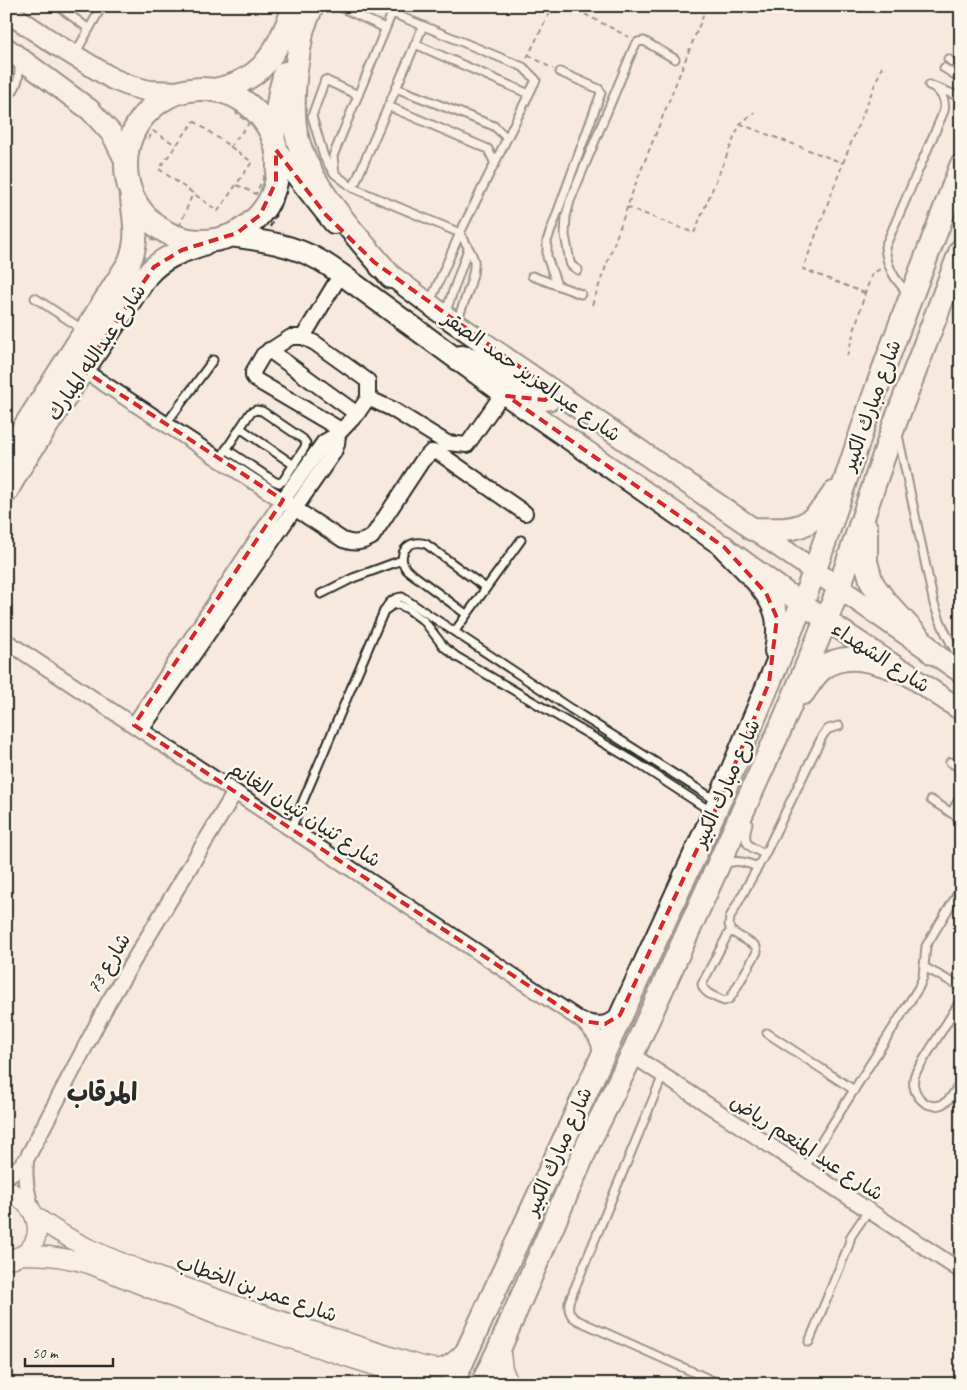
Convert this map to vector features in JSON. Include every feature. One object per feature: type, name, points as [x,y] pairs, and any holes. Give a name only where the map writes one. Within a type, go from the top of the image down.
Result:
[{"type":"main road","points":[[214,90],[233,86],[247,80],[259,70],[276,48],[295,6]]},
{"type":"main road","points":[[274,144],[280,92],[288,66],[312,6]]},
{"type":"main road","points":[[6,10],[74,56],[113,79],[130,86],[149,91],[214,90],[247,98],[253,109],[268,127],[274,144],[278,166],[287,182]]},
{"type":"main road","points":[[303,27],[294,95],[295,128],[301,149],[319,185],[390,276]]},
{"type":"main road","points":[[10,50],[90,110],[112,134],[126,162]]},
{"type":"main road","name":"شارع عبدالله المبارك","points":[[6,456],[133,253],[137,233],[132,196],[127,179],[126,162],[128,146],[139,122],[153,106],[170,95],[180,92]]},
{"type":"main road","name":"شارع مبارك الكبير","points":[[452,1384],[716,807],[769,683],[815,572],[848,468],[910,296],[961,166]]},
{"type":"main road","name":"شارع عبدالعزيز حمد الصقر","points":[[287,182],[326,215],[351,242],[390,276],[443,315],[815,572]]},
{"type":"main road","name":"شارع عبدالله المبارك","points":[[6,492],[20,467],[83,370],[154,267],[174,254],[220,239],[243,229],[260,215],[268,202],[287,182]]},
{"type":"main road","points":[[132,196],[143,214],[151,222],[176,237],[195,241],[220,239]]},
{"type":"main road","points":[[941,300],[934,305],[927,306],[922,304],[919,296],[941,236],[944,211]]},
{"type":"main road","name":"شارع عبدالعزيز حمد الصقر","points":[[220,239],[264,241],[286,246],[314,257],[341,274],[503,393],[724,547],[802,604]]},
{"type":"main road","name":"شارع مبارك الكبير","points":[[482,1384],[500,1347],[589,1142],[632,1055],[713,876],[752,799],[780,727],[839,588],[895,423],[961,250]]},
{"type":"main road","points":[[449,354],[470,358],[491,366],[543,400],[551,399],[556,392]]},
{"type":"main road","points":[[752,529],[784,529],[806,523],[817,516],[825,507],[848,468]]},
{"type":"main road","points":[[866,505],[866,555],[870,577],[880,594],[933,653]]},
{"type":"main road","points":[[724,547],[762,588],[775,608],[778,635],[769,683]]},
{"type":"main road","name":"شارع الشهداء","points":[[815,572],[961,672]]},
{"type":"main road","name":"شارع الشهداء","points":[[802,604],[961,710]]},
{"type":"main road","points":[[780,727],[812,681],[822,669],[832,662],[844,658],[854,659],[885,665],[907,673]]},
{"type":"main road","points":[[583,1098],[583,1107],[590,1113],[599,1113],[606,1108]]},
{"type":"main road","points":[[568,1131],[575,1126],[583,1127],[589,1134],[589,1142]]},
{"type":"street","points":[[304,338],[341,274]]},
{"type":"street","points":[[137,727],[289,504],[334,452],[340,432],[357,414],[368,398],[368,381],[304,338],[291,337],[263,355],[253,372],[254,378],[340,432]]},
{"type":"street","points":[[269,350],[357,414]]},
{"type":"street","points":[[83,370],[166,424],[223,454],[289,504],[350,543],[358,543],[372,537],[422,461],[431,452],[439,452],[525,513]]},
{"type":"street","points":[[368,398],[392,408],[447,443],[467,446],[503,393]]},
{"type":"street","name":"شارع ثنيان ثنيان الغانم","points":[[6,641],[582,1021]]},
{"type":"street","name":"شارع 73","points":[[6,1177],[17,1170],[26,1160],[108,1003],[235,792]]},
{"type":"street","points":[[582,1021],[605,1024],[620,1015]]},
{"type":"street","points":[[582,1021],[592,1030],[598,1040],[601,1050],[600,1060]]},
{"type":"street","name":"شارع عبد المنعم رياض","points":[[632,1055],[804,1170],[961,1271]]},
{"type":"street","name":"شارع 73","points":[[26,1160],[25,1188],[33,1213]]},
{"type":"street","name":"شارع عمر بن الخطاب","points":[[6,1190],[18,1197],[33,1213],[60,1234],[195,1299],[216,1315],[406,1376],[420,1384]]},
{"type":"street","points":[[15,1257],[36,1240],[37,1228],[33,1213]]},
{"type":"street","name":"شارع عمر بن الخطاب","points":[[15,1257],[47,1255],[89,1264],[195,1299],[248,1310],[432,1369],[449,1366],[469,1348]]},
{"type":"street","points":[[500,1347],[503,1369],[509,1384]]},
{"type":"lane","points":[[74,56],[102,6]]},
{"type":"lane","points":[[338,6],[386,28]]},
{"type":"lane","points":[[62,9],[89,29]]},
{"type":"lane","points":[[335,174],[332,156],[392,13],[523,67],[536,80],[460,233],[443,315]]},
{"type":"lane","points":[[353,188],[423,26]]},
{"type":"lane","points":[[578,270],[572,265],[568,254],[565,235],[566,216],[570,201],[630,56],[636,43],[644,41],[675,59]]},
{"type":"lane","points":[[415,44],[529,94]]},
{"type":"lane","points":[[6,99],[16,87],[19,78],[18,61],[10,50]]},
{"type":"lane","points":[[948,59],[961,69]]},
{"type":"lane","points":[[944,68],[961,79]]},
{"type":"lane","points":[[557,285],[547,257],[547,241],[601,93],[599,89],[560,72]]},
{"type":"lane","points":[[358,95],[325,80],[312,116],[324,157],[335,174],[353,188],[460,233],[474,260],[473,276],[443,315]]},
{"type":"lane","points":[[910,296],[897,283],[888,263],[885,247],[944,111],[943,97],[931,86],[961,97]]},
{"type":"lane","points":[[396,88],[494,126],[507,138]]},
{"type":"lane","points":[[388,106],[488,149],[495,164]]},
{"type":"lane","points":[[443,315],[468,249]]},
{"type":"lane","points":[[532,276],[581,294]]},
{"type":"lane","points":[[34,298],[85,331]]},
{"type":"lane","points":[[166,424],[213,360]]},
{"type":"lane","points":[[259,410],[304,439],[306,447],[283,480],[276,482],[223,454],[240,428],[250,413],[259,410]]},
{"type":"lane","points":[[895,423],[934,604],[948,641],[961,660]]},
{"type":"lane","points":[[240,428],[294,464]]},
{"type":"lane","points":[[455,631],[521,540]]},
{"type":"lane","points":[[466,614],[407,570],[402,560],[408,546],[416,542],[423,543],[486,588]]},
{"type":"lane","points":[[321,594],[353,578],[402,560]]},
{"type":"lane","points":[[291,829],[384,611],[389,602],[402,597],[716,807]]},
{"type":"lane","points":[[384,611],[398,604],[408,609],[424,621],[444,647],[458,657],[716,807]]},
{"type":"lane","points":[[731,932],[728,934],[702,984],[706,992],[724,1001],[731,997],[757,952],[754,945],[731,932],[730,918],[765,854],[823,735],[828,729],[839,726]]},
{"type":"lane","points":[[950,762],[961,769]]},
{"type":"lane","points":[[951,813],[961,796]]},
{"type":"lane","points":[[931,800],[961,819]]},
{"type":"lane","points":[[751,815],[745,834],[746,843],[765,854]]},
{"type":"lane","points":[[713,876],[729,862],[745,862],[758,867]]},
{"type":"lane","points":[[804,1170],[919,987],[923,977],[926,946],[961,888]]},
{"type":"lane","points":[[924,967],[961,987]]},
{"type":"lane","points":[[961,1000],[916,1072],[913,1086],[916,1095],[923,1102],[937,1105],[946,1102],[961,1081]]},
{"type":"lane","points":[[767,1033],[854,1090]]},
{"type":"lane","points":[[663,1075],[568,1308],[572,1317],[577,1320],[720,1384]]},
{"type":"lane","points":[[809,1342],[851,1236],[868,1211]]},
{"type":"path","points":[[523,67],[553,6]]},
{"type":"path","points":[[569,6],[638,42]]},
{"type":"path","points":[[592,305],[627,207],[707,6]]},
{"type":"path","points":[[529,55],[560,72]]},
{"type":"path","points":[[864,293],[802,269],[882,67]]},
{"type":"path","points":[[149,91],[146,103],[126,126],[148,140],[153,131],[176,146]]},
{"type":"path","points":[[230,147],[249,122],[236,113],[247,98]]},
{"type":"path","points":[[627,207],[694,233],[740,124],[755,112]]},
{"type":"path","points":[[194,121],[230,147],[252,162],[218,211],[159,170],[194,121]]},
{"type":"path","points":[[740,124],[843,164]]},
{"type":"path","points":[[237,184],[256,194],[264,176],[287,182],[264,241]]},
{"type":"path","points":[[135,221],[146,236],[170,246],[176,237],[193,193]]},
{"type":"path","points":[[847,356],[864,293],[872,274],[888,263]]},
{"type":"highlighted area","points":[[276,150],[326,215],[374,262],[556,393],[545,400],[507,396],[724,547],[766,593],[777,618],[769,683],[719,802],[620,1015],[605,1024],[582,1021],[134,725],[283,500],[83,370],[154,267],[182,250],[237,233],[260,215],[276,182]]},
{"type":"district","name":"المرقاب","points":[[102,1092]]}]
